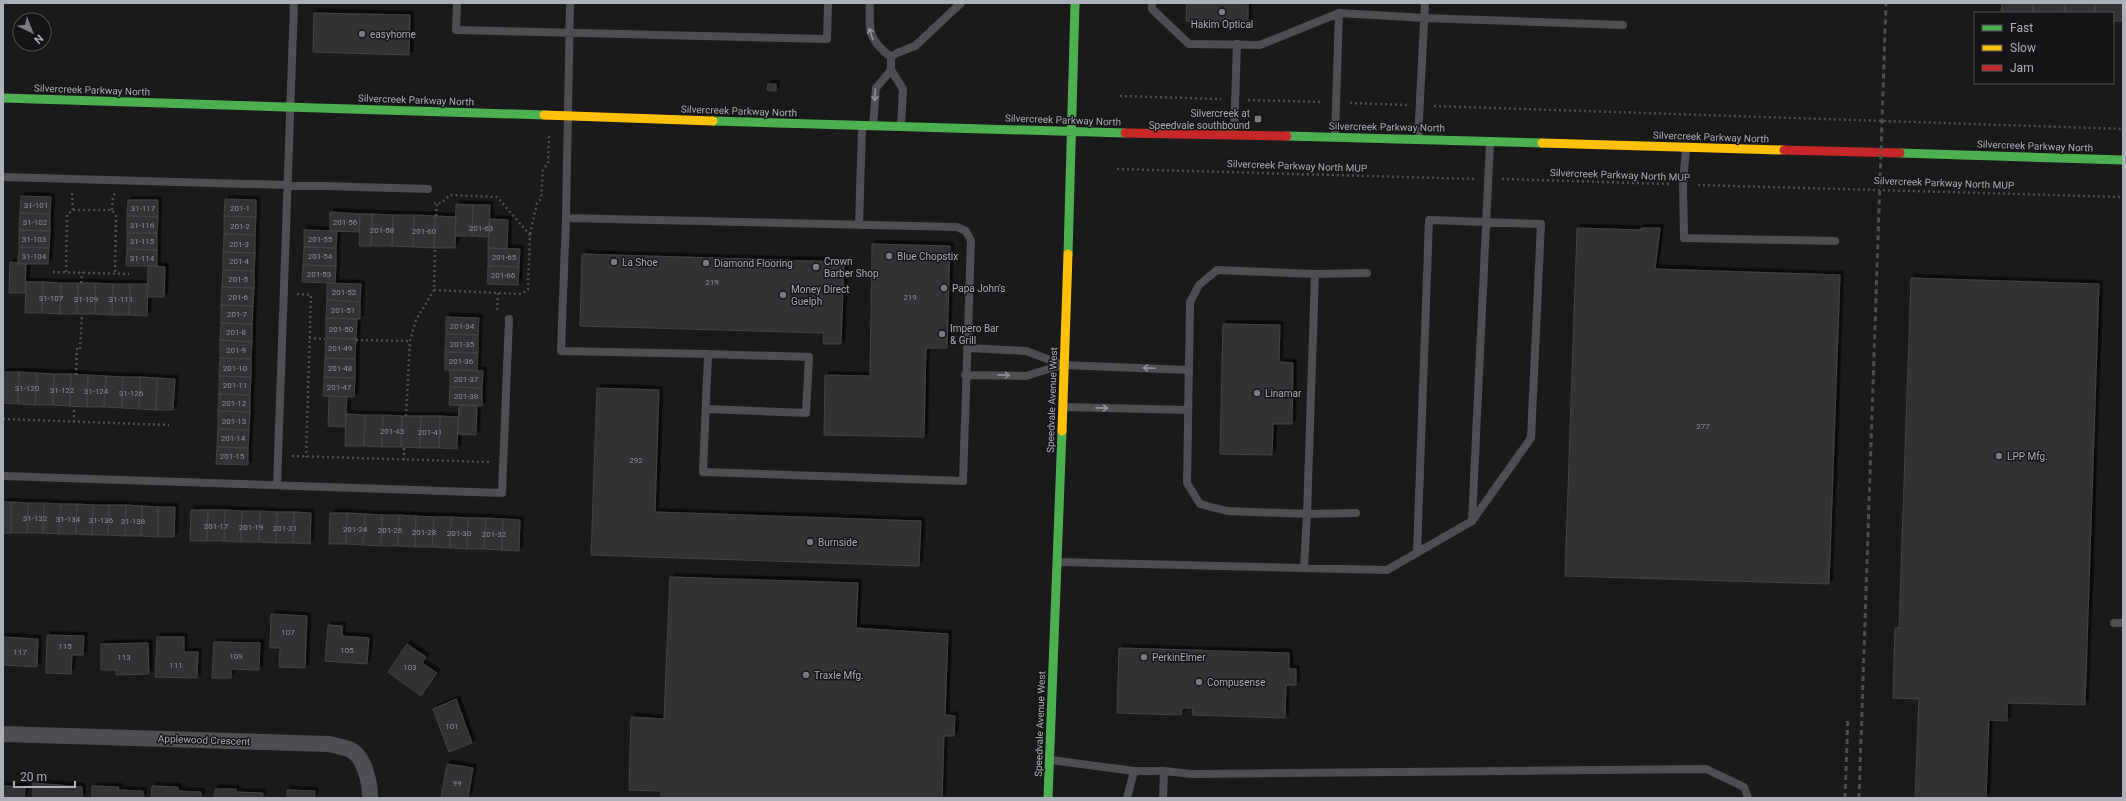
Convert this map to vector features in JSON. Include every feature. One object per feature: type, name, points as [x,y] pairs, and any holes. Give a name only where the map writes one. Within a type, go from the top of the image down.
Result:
[{"type":"main road","name":"Speedvale Avenue West","points":[[1048,798],[1063,407],[1075,3]]},
{"type":"main road","name":"Silvercreek Parkway North","points":[[3,98],[862,126],[1418,139],[2123,160]]},
{"type":"street","name":"Applewood Crescent","points":[[3,734],[329,744],[351,750],[363,765],[370,791],[370,798]]},
{"type":"lane","points":[[277,485],[294,3]]},
{"type":"lane","points":[[457,3],[456,30],[827,39],[828,3]]},
{"type":"lane","points":[[570,3],[566,218],[561,351],[808,357],[806,413],[706,409]]},
{"type":"lane","points":[[870,3],[869,28],[872,39],[878,47],[891,57]]},
{"type":"lane","points":[[891,57],[915,46],[961,3]]},
{"type":"lane","points":[[1152,3],[1152,9],[1189,44],[1260,45],[1339,13],[1424,18],[1623,25]]},
{"type":"lane","points":[[1418,139],[1425,3]]},
{"type":"lane","points":[[1335,137],[1339,13]]},
{"type":"lane","points":[[1234,135],[1237,44]]},
{"type":"lane","points":[[891,57],[891,70],[903,89],[901,126]]},
{"type":"lane","points":[[874,126],[876,88],[891,70]]},
{"type":"lane","points":[[860,225],[862,126]]},
{"type":"lane","points":[[1472,521],[1490,141]]},
{"type":"lane","points":[[1686,147],[1683,185],[1684,238],[1835,241]]},
{"type":"lane","points":[[3,177],[428,189]]},
{"type":"lane","points":[[566,218],[957,227],[966,231],[970,241],[963,481],[703,472],[708,354]]},
{"type":"lane","points":[[1057,562],[1387,570],[1417,553],[1472,521],[1531,438],[1541,224],[1486,220],[1430,220],[1417,553]]},
{"type":"lane","points":[[1356,514],[1228,511],[1200,504],[1187,483],[1187,410],[1190,302],[1199,285],[1216,270],[1315,274],[1367,273]]},
{"type":"lane","points":[[1304,568],[1315,274]]},
{"type":"lane","points":[[3,476],[502,493],[509,319]]},
{"type":"lane","points":[[967,348],[1026,351],[1064,365],[1188,370]]},
{"type":"lane","points":[[965,375],[1026,376],[1064,365]]},
{"type":"lane","points":[[1063,407],[1187,410]]},
{"type":"lane","points":[[2114,623],[2123,624]]},
{"type":"lane","points":[[1050,760],[1134,771],[1164,771],[1191,774],[1706,769],[1744,788],[1748,798]]},
{"type":"lane","points":[[1128,798],[1134,771]]},
{"type":"lane","points":[[1163,798],[1164,771]]},
{"type":"path","points":[[1120,96],[2123,129]]},
{"type":"path","points":[[434,290],[521,294],[528,290],[530,235],[537,203],[541,199],[544,170],[548,163],[550,116]]},
{"type":"path","name":"Silvercreek Parkway North MUP","points":[[1117,169],[2123,197]]},
{"type":"path","points":[[436,216],[435,203],[441,203],[450,195],[497,196],[530,235]]},
{"type":"path","points":[[66,272],[67,215],[73,210],[112,210],[116,216],[115,273]]},
{"type":"path","points":[[406,416],[410,342],[416,320],[434,290],[435,248]]},
{"type":"path","points":[[53,272],[130,274]]},
{"type":"path","points":[[82,272],[82,283]]},
{"type":"path","points":[[283,294],[311,295],[306,457]]},
{"type":"path","points":[[76,375],[77,349],[80,350],[82,314]]},
{"type":"path","points":[[309,338],[325,339]]},
{"type":"path","points":[[356,340],[410,342]]},
{"type":"path","points":[[74,406],[74,422]]},
{"type":"path","points":[[3,419],[34,422],[74,422],[146,426],[169,425]]},
{"type":"path","points":[[404,447],[404,460]]},
{"type":"path","points":[[278,456],[503,462]]},
{"type":"building","points":[[1187,3],[1248,3],[1248,22],[1186,21]]},
{"type":"building","points":[[2002,3],[2033,3],[2033,12],[2001,12]]},
{"type":"building","points":[[2033,3],[2065,3],[2064,12],[2033,12]]},
{"type":"building","points":[[2065,3],[2096,3],[2095,12],[2064,12]]},
{"type":"building","points":[[2096,3],[2123,3],[2123,21],[2114,21],[2114,12],[2095,12]]},
{"type":"building","name":"easyhome","points":[[314,13],[410,15],[409,55],[313,52]]},
{"type":"building","points":[[768,84],[776,84],[776,91],[767,90]]},
{"type":"building","points":[[21,196],[51,197],[50,214],[20,213]]},
{"type":"building","points":[[225,199],[256,200],[256,217],[224,216]]},
{"type":"building","points":[[128,200],[158,200],[158,217],[127,216]]},
{"type":"building","points":[[456,204],[473,205],[472,236],[455,236]]},
{"type":"building","points":[[473,205],[490,205],[489,237],[472,236]]},
{"type":"building","points":[[330,212],[360,214],[359,232],[330,231]]},
{"type":"building","points":[[20,213],[50,214],[50,231],[19,230]]},
{"type":"building","points":[[360,214],[372,214],[371,246],[359,246]]},
{"type":"building","points":[[372,214],[393,215],[392,246],[371,246]]},
{"type":"building","points":[[393,215],[414,215],[413,247],[392,246]]},
{"type":"building","points":[[414,215],[435,216],[434,248],[413,247]]},
{"type":"building","points":[[127,216],[158,217],[157,233],[127,233]]},
{"type":"building","points":[[224,216],[256,217],[255,235],[224,234]]},
{"type":"building","points":[[435,216],[456,217],[455,248],[434,248]]},
{"type":"building","points":[[489,219],[508,220],[507,249],[488,248]]},
{"type":"building","points":[[1577,228],[1641,230],[1641,228],[1660,228],[1655,269],[1840,275],[1829,584],[1565,576]]},
{"type":"building","points":[[19,230],[50,231],[49,248],[19,247]]},
{"type":"building","points":[[304,230],[337,231],[336,248],[304,247]]},
{"type":"building","points":[[127,233],[157,233],[157,250],[127,249]]},
{"type":"building","points":[[224,234],[255,235],[255,253],[223,252]]},
{"type":"building","points":[[872,244],[950,246],[947,348],[926,348],[924,437],[824,435],[825,375],[870,376]]},
{"type":"building","points":[[19,247],[49,248],[48,264],[18,264]]},
{"type":"building","points":[[304,247],[336,248],[336,266],[303,265]]},
{"type":"building","points":[[488,248],[520,249],[519,267],[488,266]]},
{"type":"building","points":[[127,249],[157,250],[157,266],[126,266]]},
{"type":"building","points":[[223,252],[255,253],[254,271],[223,270]]},
{"type":"building","points":[[582,254],[844,262],[841,344],[823,344],[824,333],[580,326]]},
{"type":"building","points":[[10,262],[26,264],[25,293],[9,293]]},
{"type":"building","points":[[303,265],[336,266],[335,283],[302,282]]},
{"type":"building","points":[[148,266],[165,267],[164,297],[147,297]]},
{"type":"building","points":[[488,266],[519,267],[518,285],[487,284]]},
{"type":"building","points":[[223,270],[254,271],[254,288],[222,287]]},
{"type":"building","name":"LPP Mfg.","points":[[1911,278],[2099,284],[2085,705],[2007,703],[2007,721],[1989,720],[1986,798],[1915,798],[1919,699],[1893,698],[1895,628],[1899,628]]},
{"type":"building","points":[[26,282],[43,282],[42,313],[25,313]]},
{"type":"building","points":[[43,282],[61,283],[60,314],[42,313]]},
{"type":"building","points":[[61,283],[78,283],[77,314],[60,314]]},
{"type":"building","points":[[78,283],[95,283],[95,314],[77,314]]},
{"type":"building","points":[[95,283],[113,284],[112,315],[95,314]]},
{"type":"building","points":[[327,283],[361,284],[360,302],[327,300]]},
{"type":"building","points":[[113,284],[130,284],[129,315],[112,315]]},
{"type":"building","points":[[130,284],[148,284],[147,316],[129,315]]},
{"type":"building","points":[[222,287],[254,288],[253,306],[221,305]]},
{"type":"building","points":[[327,300],[360,302],[360,319],[326,318]]},
{"type":"building","points":[[221,305],[253,306],[252,324],[221,323]]},
{"type":"building","points":[[446,317],[479,318],[478,335],[446,334]]},
{"type":"building","points":[[326,318],[357,319],[356,339],[326,338]]},
{"type":"building","points":[[221,323],[252,324],[252,342],[220,340]]},
{"type":"building","name":"Linamar","points":[[1223,324],[1280,325],[1279,362],[1293,363],[1292,424],[1273,424],[1272,455],[1220,454]]},
{"type":"building","points":[[446,334],[478,335],[478,353],[445,352]]},
{"type":"building","points":[[326,338],[356,339],[355,359],[325,358]]},
{"type":"building","points":[[220,340],[252,342],[251,359],[220,358]]},
{"type":"building","points":[[445,352],[478,353],[477,370],[445,370]]},
{"type":"building","points":[[220,358],[251,359],[251,377],[219,376]]},
{"type":"building","points":[[325,358],[355,359],[355,378],[324,377]]},
{"type":"building","points":[[450,370],[483,371],[482,388],[450,387]]},
{"type":"building","points":[[3,372],[19,372],[18,404],[3,403]]},
{"type":"building","points":[[19,372],[37,373],[35,405],[18,404]]},
{"type":"building","points":[[37,373],[54,374],[53,405],[35,405]]},
{"type":"building","points":[[54,374],[71,374],[70,406],[53,405]]},
{"type":"building","points":[[71,374],[88,375],[87,407],[70,406]]},
{"type":"building","points":[[88,375],[106,376],[104,407],[87,407]]},
{"type":"building","points":[[106,376],[123,377],[122,408],[104,407]]},
{"type":"building","points":[[219,376],[251,377],[250,395],[219,394]]},
{"type":"building","points":[[123,377],[140,377],[139,409],[122,408]]},
{"type":"building","points":[[140,377],[157,378],[156,410],[139,409]]},
{"type":"building","points":[[324,377],[355,378],[354,397],[323,396]]},
{"type":"building","points":[[157,378],[175,379],[173,410],[156,410]]},
{"type":"building","points":[[450,387],[482,388],[482,406],[449,405]]},
{"type":"building","points":[[597,388],[659,390],[655,512],[921,521],[919,566],[591,555]]},
{"type":"building","points":[[219,394],[250,395],[250,412],[218,411]]},
{"type":"building","points":[[329,396],[347,397],[345,427],[328,426]]},
{"type":"building","points":[[459,405],[477,405],[476,435],[458,434]]},
{"type":"building","points":[[218,411],[250,412],[249,430],[218,429]]},
{"type":"building","points":[[346,414],[365,415],[364,446],[345,446]]},
{"type":"building","points":[[365,415],[383,415],[382,447],[364,446]]},
{"type":"building","points":[[383,415],[402,416],[401,447],[382,447]]},
{"type":"building","points":[[402,416],[421,416],[420,448],[401,447]]},
{"type":"building","points":[[421,416],[440,416],[439,448],[420,448]]},
{"type":"building","points":[[440,416],[458,417],[457,449],[439,448]]},
{"type":"building","points":[[218,429],[249,430],[248,448],[217,447]]},
{"type":"building","points":[[217,447],[248,448],[248,465],[216,464]]},
{"type":"building","points":[[3,502],[11,502],[11,533],[3,533]]},
{"type":"building","points":[[11,502],[28,503],[27,533],[11,533]]},
{"type":"building","points":[[28,503],[44,503],[43,533],[27,533]]},
{"type":"building","points":[[44,503],[61,504],[59,534],[43,533]]},
{"type":"building","points":[[61,504],[77,504],[76,534],[59,534]]},
{"type":"building","points":[[77,504],[93,505],[92,535],[76,534]]},
{"type":"building","points":[[93,505],[109,505],[108,535],[92,535]]},
{"type":"building","points":[[109,505],[126,505],[125,536],[108,535]]},
{"type":"building","points":[[126,505],[142,506],[141,536],[125,536]]},
{"type":"building","points":[[142,506],[158,507],[158,537],[141,536]]},
{"type":"building","points":[[158,507],[175,507],[174,537],[158,537]]},
{"type":"building","points":[[191,510],[208,510],[207,541],[190,541]]},
{"type":"building","points":[[208,510],[225,510],[224,541],[207,541]]},
{"type":"building","points":[[225,510],[242,511],[241,542],[224,541]]},
{"type":"building","points":[[242,511],[260,511],[259,542],[241,542]]},
{"type":"building","points":[[260,511],[277,512],[276,543],[259,542]]},
{"type":"building","points":[[277,512],[294,512],[293,543],[276,543]]},
{"type":"building","points":[[294,512],[311,513],[310,544],[293,543]]},
{"type":"building","points":[[330,513],[347,513],[346,544],[329,544]]},
{"type":"building","points":[[347,513],[365,514],[363,545],[346,544]]},
{"type":"building","points":[[365,514],[382,515],[381,546],[363,545]]},
{"type":"building","points":[[382,515],[399,515],[398,546],[381,546]]},
{"type":"building","points":[[399,515],[416,516],[415,547],[398,546]]},
{"type":"building","points":[[416,516],[434,517],[432,547],[415,547]]},
{"type":"building","points":[[434,517],[451,517],[450,548],[432,547]]},
{"type":"building","points":[[451,517],[468,518],[467,549],[450,548]]},
{"type":"building","points":[[468,518],[486,518],[484,549],[467,549]]},
{"type":"building","points":[[486,518],[503,519],[502,550],[484,549]]},
{"type":"building","points":[[503,519],[520,520],[519,551],[502,550]]},
{"type":"building","name":"Traxle Mfg.","points":[[670,577],[858,583],[856,628],[948,634],[945,715],[955,716],[954,736],[944,736],[942,798],[661,798],[661,791],[629,790],[631,717],[664,719]]},
{"type":"building","points":[[271,614],[307,616],[305,668],[279,667],[280,648],[270,648]]},
{"type":"building","points":[[328,625],[342,626],[342,636],[369,638],[367,664],[325,661]]},
{"type":"building","points":[[47,635],[84,636],[83,655],[72,655],[71,674],[46,673]]},
{"type":"building","points":[[3,637],[38,639],[37,667],[3,665]]},
{"type":"building","points":[[157,637],[184,637],[184,652],[198,652],[197,678],[155,677]]},
{"type":"building","points":[[214,642],[260,643],[259,670],[231,669],[231,678],[212,678]]},
{"type":"building","points":[[148,643],[149,674],[116,675],[116,670],[101,670],[101,644]]},
{"type":"building","points":[[407,644],[426,657],[422,663],[437,673],[421,696],[388,672]]},
{"type":"building","points":[[1119,648],[1289,653],[1289,669],[1296,669],[1296,685],[1286,685],[1285,718],[1192,715],[1193,708],[1182,708],[1181,715],[1117,713]]},
{"type":"building","points":[[456,699],[472,743],[449,752],[433,709]]},
{"type":"building","points":[[447,764],[473,768],[468,798],[441,798]]},
{"type":"building","points":[[33,783],[82,787],[82,798],[33,798]]},
{"type":"building","points":[[3,786],[25,787],[24,798],[3,798]]},
{"type":"building","points":[[92,786],[119,787],[118,790],[143,791],[143,798],[92,798]]},
{"type":"building","points":[[152,786],[178,787],[178,791],[201,792],[201,798],[151,798]]},
{"type":"building","points":[[215,789],[236,789],[236,792],[263,793],[263,798],[214,798]]},
{"type":"building","points":[[287,790],[315,791],[314,798],[287,798]]},
{"type":"railway","points":[[1859,798],[1886,3]]},
{"type":"railway","points":[[1845,798],[1848,717]]},
{"type":"traffic: fast","points":[[1068,254],[1075,3]]},
{"type":"traffic: fast","points":[[3,98],[544,115]]},
{"type":"traffic: fast","points":[[713,121],[1125,133]]},
{"type":"traffic: fast","points":[[1287,136],[1542,143]]},
{"type":"traffic: fast","points":[[1900,153],[2123,160]]},
{"type":"traffic: fast","points":[[1048,798],[1062,431]]},
{"type":"traffic: slow","points":[[544,115],[713,121]]},
{"type":"traffic: slow","points":[[1542,143],[1784,150]]},
{"type":"traffic: slow","points":[[1062,431],[1068,254]]},
{"type":"traffic: jam","points":[[1125,133],[1287,136]]},
{"type":"traffic: jam","points":[[1784,150],[1900,153]]},
{"type":"place","name":"Hakim Optical","points":[[1222,12]]},
{"type":"place","name":"easyhome","points":[[362,34]]},
{"type":"place","name":"Silvercreek at Speedvale southbound","points":[[1258,119]]},
{"type":"place","name":"Blue Chopstix","points":[[889,256]]},
{"type":"place","name":"La Shoe","points":[[614,262]]},
{"type":"place","name":"Diamond Flooring","points":[[706,263]]},
{"type":"place","name":"Crown Barber Shop","points":[[816,267]]},
{"type":"place","name":"Papa John's","points":[[944,288]]},
{"type":"place","name":"Money Direct Guelph","points":[[783,295]]},
{"type":"place","name":"Impero Bar & Grill","points":[[942,334]]},
{"type":"place","name":"Linamar","points":[[1257,393]]},
{"type":"place","name":"LPP Mfg.","points":[[1999,456]]},
{"type":"place","name":"Burnside","points":[[810,542]]},
{"type":"place","name":"PerkinElmer","points":[[1144,657]]},
{"type":"place","name":"Traxle Mfg.","points":[[806,675]]},
{"type":"place","name":"Compusense","points":[[1199,682]]}]
